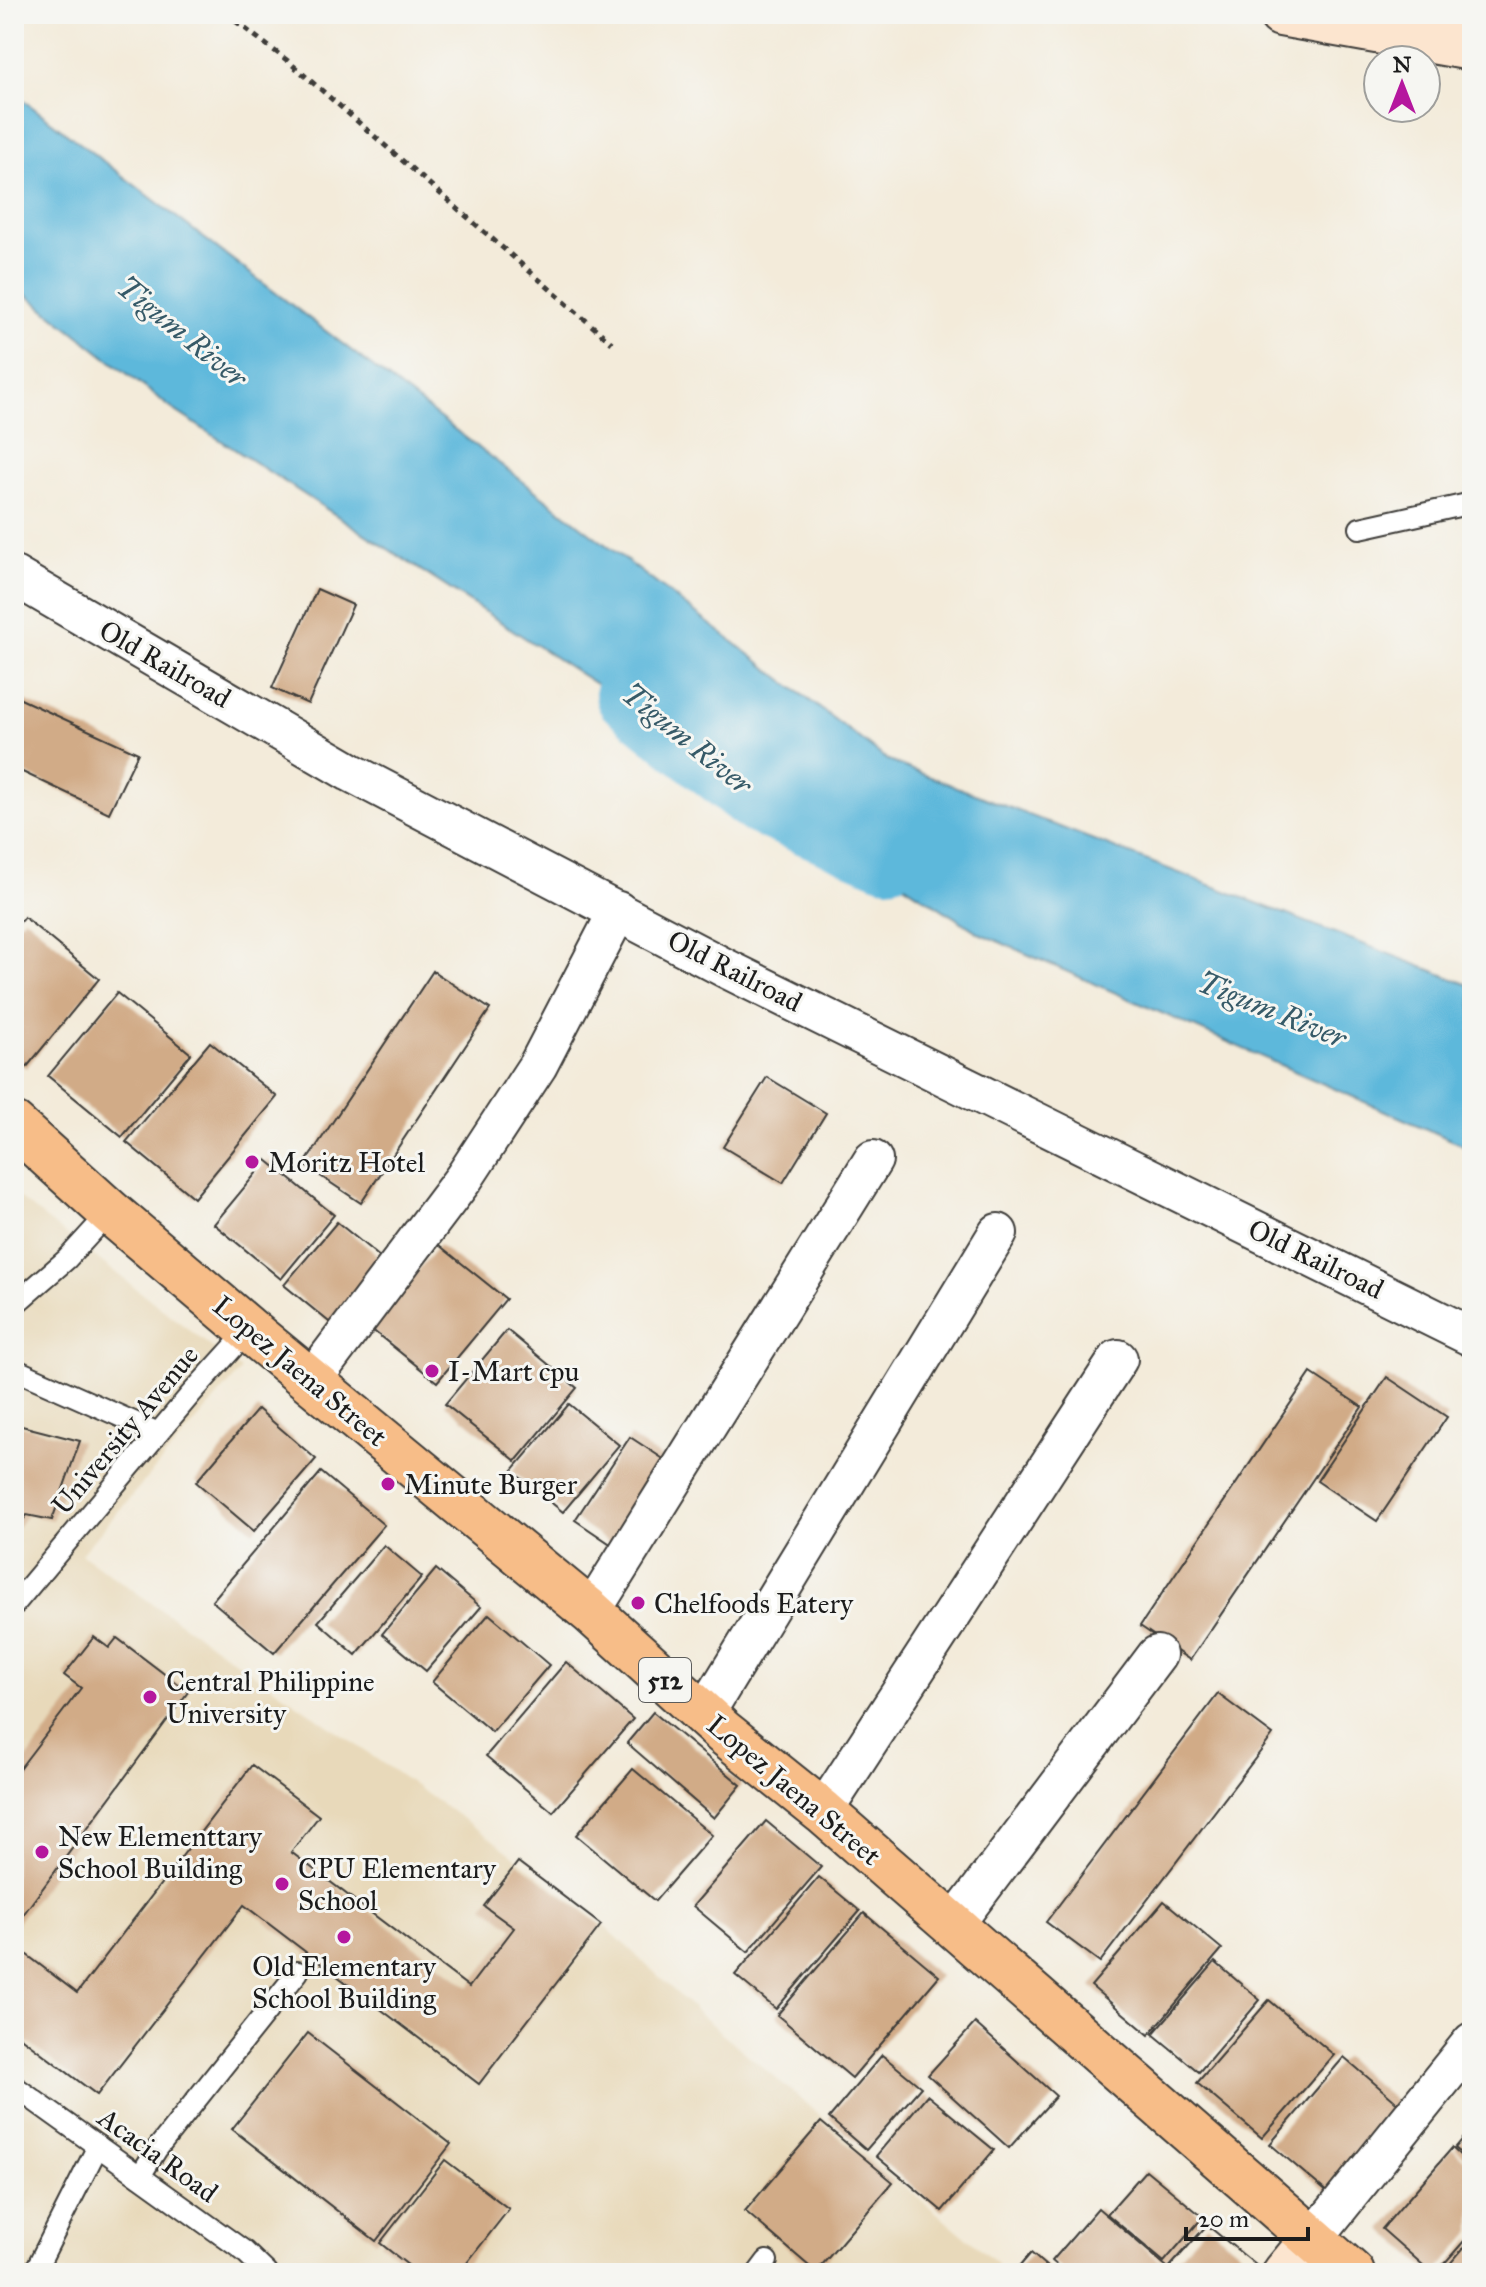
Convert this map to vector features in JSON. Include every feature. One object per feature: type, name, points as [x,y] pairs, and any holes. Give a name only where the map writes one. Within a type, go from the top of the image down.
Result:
[{"type":"main road","name":"Lopez Jaena Street","points":[[14,1125],[110,1212],[249,1330],[591,1612],[704,1715],[823,1812],[1352,2273]]},
{"type":"street","points":[[1281,14],[1472,48]]},
{"type":"street","name":"Old Railroad","points":[[14,576],[350,772],[727,969],[1472,1337]]},
{"type":"street","points":[[311,1381],[464,1178],[538,1065],[618,911]]},
{"type":"street","points":[[591,1612],[873,1160]]},
{"type":"street","points":[[704,1715],[998,1233]]},
{"type":"street","points":[[823,1812],[1118,1359]]},
{"type":"street","points":[[953,1926],[1157,1655]]},
{"type":"street","points":[[1285,2273],[1472,2042]]},
{"type":"lane","points":[[1360,528],[1472,503]]},
{"type":"lane","points":[[14,1305],[67,1259],[110,1212]]},
{"type":"lane","name":"University Avenue","points":[[14,1605],[191,1394],[249,1330]]},
{"type":"lane","points":[[14,1369],[158,1433]]},
{"type":"lane","points":[[140,2176],[157,2149],[298,1972]]},
{"type":"lane","name":"Acacia Road","points":[[14,2086],[244,2251],[267,2273]]},
{"type":"lane","points":[[34,2273],[98,2146]]},
{"type":"path","points":[[226,14],[288,61],[612,343]]},
{"type":"shaded area","name":"Central Philippine University","points":[[14,1194],[241,1370],[81,1554],[493,1840],[606,1927],[699,2014],[998,2264],[991,2273],[14,2273]]},
{"type":"water","points":[[14,93],[889,761],[1472,986],[1472,1149],[979,933],[171,408],[14,285]]},
{"type":"building","points":[[317,589],[353,605],[308,704],[272,688]]},
{"type":"building","points":[[14,696],[138,753],[109,813],[14,768]]},
{"type":"building","points":[[24,917],[99,979],[26,1068],[14,1058],[14,929]]},
{"type":"building","points":[[433,971],[490,1009],[361,1203],[304,1165]]},
{"type":"building","points":[[117,993],[191,1054],[122,1137],[48,1076]]},
{"type":"building","points":[[210,1042],[277,1097],[194,1198],[126,1142]]},
{"type":"building","points":[[767,1077],[826,1113],[783,1183],[723,1147]]},
{"type":"building","points":[[267,1160],[334,1215],[281,1279],[214,1224]]},
{"type":"building","points":[[337,1222],[387,1263],[334,1326],[284,1285]]},
{"type":"building","points":[[439,1245],[506,1299],[437,1382],[370,1328]]},
{"type":"building","points":[[507,1330],[577,1388],[516,1461],[445,1404]]},
{"type":"building","points":[[1311,1373],[1362,1407],[1190,1660],[1140,1626]]},
{"type":"building","points":[[1387,1377],[1447,1417],[1377,1521],[1317,1481]]},
{"type":"building","points":[[569,1404],[619,1445],[563,1512],[512,1471]]},
{"type":"building","points":[[258,1409],[316,1459],[254,1531],[196,1482]]},
{"type":"building","points":[[14,1424],[80,1441],[52,1520],[27,1515],[14,1532]]},
{"type":"building","points":[[630,1437],[671,1464],[615,1547],[575,1520]]},
{"type":"building","points":[[321,1472],[384,1525],[274,1653],[212,1601]]},
{"type":"building","points":[[384,1545],[422,1577],[356,1655],[318,1622]]},
{"type":"building","points":[[436,1569],[481,1607],[426,1671],[382,1634]]},
{"type":"building","points":[[489,1614],[549,1665],[492,1732],[432,1682]]},
{"type":"building","name":"New Elementtary School Building","points":[[94,1637],[109,1648],[117,1638],[188,1692],[14,1927],[14,1776],[81,1688],[64,1675]]},
{"type":"building","points":[[566,1662],[633,1719],[553,1812],[486,1756]]},
{"type":"building","points":[[1218,1694],[1273,1735],[1100,1962],[1046,1922]]},
{"type":"building","points":[[653,1712],[741,1785],[714,1818],[627,1743]]},
{"type":"building","name":"Old Elementary School Building","points":[[252,1765],[319,1816],[291,1852],[469,1987],[514,1928],[484,1906],[518,1862],[601,1925],[479,2084],[244,1905],[97,2095],[14,2032],[14,1945],[77,1993]]},
{"type":"building","points":[[633,1769],[712,1835],[655,1901],[576,1835]]},
{"type":"building","points":[[766,1821],[821,1867],[748,1952],[693,1906]]},
{"type":"building","points":[[819,1877],[860,1911],[776,2009],[735,1975]]},
{"type":"building","points":[[1164,1901],[1222,1949],[1149,2035],[1091,1986]]},
{"type":"building","points":[[864,1913],[939,1976],[852,2078],[777,2015]]},
{"type":"building","points":[[1215,1962],[1260,2000],[1199,2072],[1153,2034]]},
{"type":"building","points":[[1269,2000],[1334,2055],[1262,2138],[1197,2083]]},
{"type":"building","points":[[975,2023],[1056,2096],[1009,2148],[928,2075]]},
{"type":"building","points":[[308,2033],[451,2144],[376,2241],[232,2129]]},
{"type":"building","points":[[882,2055],[921,2087],[866,2150],[829,2118]]},
{"type":"building","points":[[1344,2057],[1408,2112],[1334,2198],[1270,2144]]},
{"type":"building","points":[[927,2095],[994,2150],[942,2211],[876,2156]]},
{"type":"building","points":[[821,2122],[893,2182],[816,2272],[745,2211]]},
{"type":"building","points":[[1472,2128],[1472,2162],[1455,2148]]},
{"type":"building","points":[[1452,2148],[1472,2166],[1472,2232],[1436,2273],[1432,2273],[1382,2229]]},
{"type":"building","points":[[445,2160],[509,2209],[459,2273],[418,2273],[380,2243]]},
{"type":"building","points":[[1146,2170],[1203,2217],[1164,2262],[1107,2214]]},
{"type":"building","points":[[1098,2208],[1167,2267],[1162,2273],[1066,2273],[1052,2261]]},
{"type":"building","points":[[1207,2225],[1256,2265],[1249,2273],[1173,2273],[1168,2269]]},
{"type":"building","points":[[1472,2238],[1472,2273],[1442,2273]]},
{"type":"building","points":[[1031,2253],[1054,2273],[1014,2273]]},
{"type":"waterway","name":"Tigum River","points":[[631,694],[762,800],[888,853]]},
{"type":"place","name":"Moritz Hotel","points":[[252,1162]]},
{"type":"place","name":"I-Mart cpu","points":[[432,1371]]},
{"type":"place","name":"Minute Burger","points":[[388,1484]]},
{"type":"place","name":"Chelfoods Eatery","points":[[638,1603]]},
{"type":"place","name":"Central Philippine University","points":[[150,1697]]},
{"type":"place","name":"New Elementtary School Building","points":[[42,1852]]},
{"type":"place","name":"CPU Elementary School","points":[[282,1884]]},
{"type":"place","name":"Old Elementary School Building","points":[[344,1937]]}]
